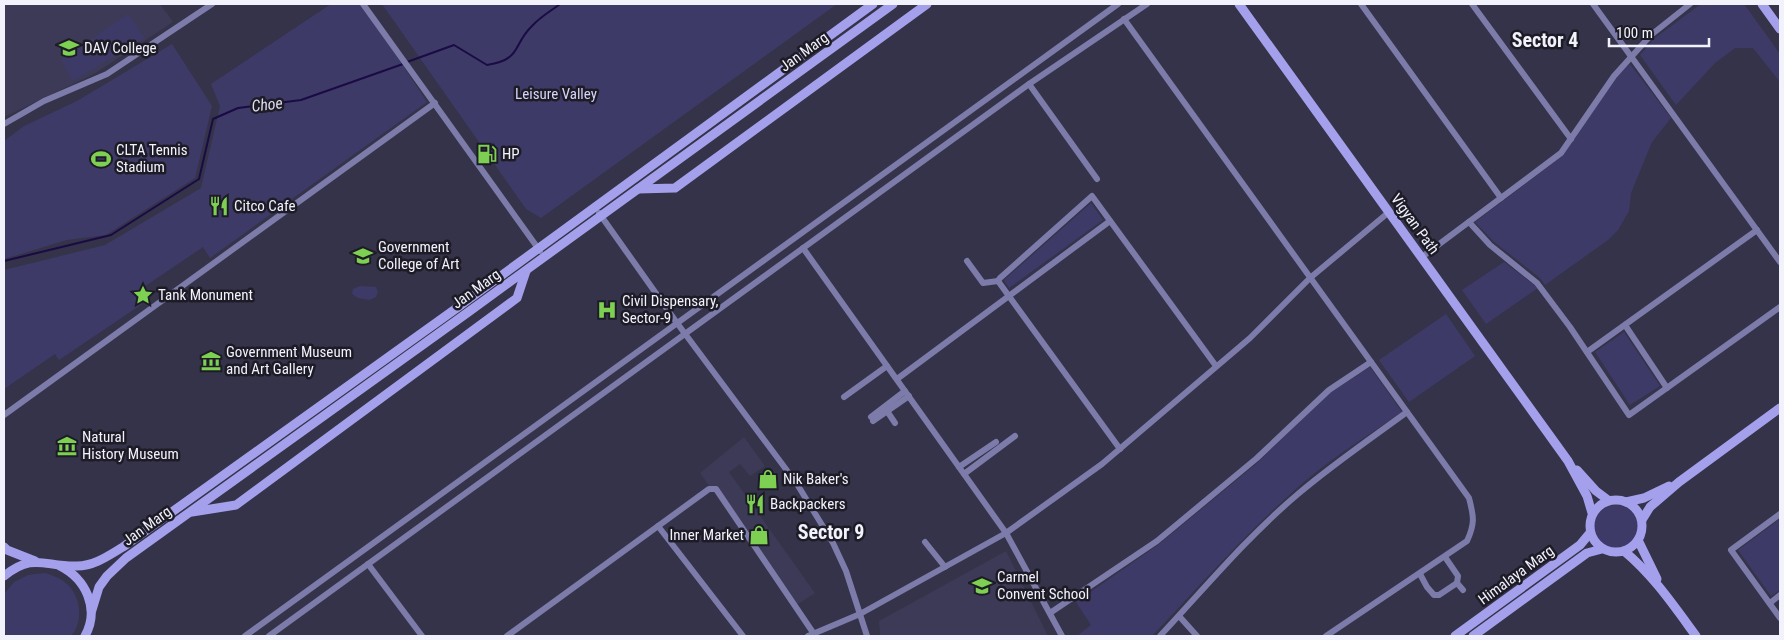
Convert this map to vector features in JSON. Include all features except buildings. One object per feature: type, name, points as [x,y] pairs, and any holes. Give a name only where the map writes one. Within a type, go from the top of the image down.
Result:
[{"type":"main road","name":"Jan Marg","points":[[36,561],[77,566],[97,562],[123,548],[873,4]]},
{"type":"main road","name":"Jan Marg","points":[[92,610],[99,588],[126,558],[893,4]]},
{"type":"main road","points":[[638,189],[675,188],[927,4]]},
{"type":"main road","name":"Vigyan Path","points":[[1239,4],[1568,461],[1587,496],[1592,513]]},
{"type":"main road","points":[[1762,4],[1780,28]]},
{"type":"main road","points":[[190,512],[236,505],[517,298],[526,270]]},
{"type":"main road","points":[[1642,520],[1650,507],[1678,482],[1780,408]]},
{"type":"main road","name":"Vigyan Path","points":[[1568,461],[1596,491],[1608,500]]},
{"type":"main road","points":[[1626,502],[1644,498],[1678,482]]},
{"type":"main road","points":[[1619,499],[1626,502],[1637,510],[1642,520],[1642,529],[1638,540],[1632,547],[1624,551],[1612,552],[1602,549],[1594,542],[1590,533],[1589,523],[1592,513],[1599,505],[1608,500],[1619,499]]},
{"type":"main road","name":"Himalaya Marg","points":[[1455,636],[1580,545],[1590,533]]},
{"type":"main road","points":[[1638,540],[1664,592]]},
{"type":"main road","points":[[4,546],[7,550],[36,561]]},
{"type":"main road","name":"Himalaya Marg","points":[[1473,636],[1587,553],[1602,549]]},
{"type":"main road","points":[[1624,551],[1635,560],[1664,592],[1696,636]]},
{"type":"main road","points":[[4,576],[16,567],[36,561]]},
{"type":"main road","points":[[55,563],[71,572],[86,589],[92,610],[88,634]]},
{"type":"street","points":[[4,124],[44,101],[107,74],[212,4]]},
{"type":"street","points":[[363,4],[545,257]]},
{"type":"street","points":[[245,636],[1118,4]]},
{"type":"street","points":[[269,636],[1030,84],[1147,4]]},
{"type":"street","points":[[1362,4],[1501,198]]},
{"type":"street","points":[[1472,4],[1571,139]]},
{"type":"street","points":[[1593,4],[1780,262]]},
{"type":"street","points":[[1422,257],[1561,153],[1614,76],[1631,56],[1651,34],[1690,4]]},
{"type":"street","points":[[1124,19],[1469,498],[1474,514],[1474,528],[1467,541],[1326,636]]},
{"type":"street","points":[[1030,84],[1097,179]]},
{"type":"street","points":[[4,415],[435,103]]},
{"type":"street","points":[[967,261],[980,281],[986,283],[998,281],[1092,196],[1216,366]]},
{"type":"street","points":[[595,207],[685,334],[797,484],[828,534],[846,571],[867,636]]},
{"type":"street","points":[[507,636],[709,489],[716,489],[811,635],[860,614],[1006,533],[1102,464],[1250,338],[1310,278],[1389,212]]},
{"type":"street","points":[[897,379],[1110,221]]},
{"type":"street","points":[[1469,222],[1490,245],[1537,283],[1587,352],[1629,415],[1780,307]]},
{"type":"street","points":[[1587,352],[1757,230]]},
{"type":"street","points":[[803,248],[1006,533],[1062,636]]},
{"type":"street","points":[[998,281],[1120,449]]},
{"type":"street","points":[[1624,325],[1667,388]]},
{"type":"street","points":[[1050,613],[1157,541],[1257,458],[1329,390],[1371,362]]},
{"type":"street","points":[[844,397],[887,366]]},
{"type":"street","points":[[907,393],[887,411],[872,419],[907,393]]},
{"type":"street","points":[[887,411],[895,423]]},
{"type":"street","points":[[1160,636],[1242,547],[1296,496],[1332,466],[1408,412]]},
{"type":"street","points":[[964,474],[1015,436]]},
{"type":"street","points":[[959,467],[996,442]]},
{"type":"street","points":[[1780,514],[1731,550],[1780,618]]},
{"type":"street","points":[[658,526],[743,636]]},
{"type":"street","points":[[925,542],[945,567]]},
{"type":"street","points":[[1420,574],[1434,595],[1440,595],[1457,583],[1458,576],[1445,557]]},
{"type":"street","points":[[368,564],[422,636]]},
{"type":"street","points":[[1457,583],[1463,590]]},
{"type":"street","points":[[1770,603],[1780,595]]},
{"type":"street","points":[[1179,616],[1197,636]]},
{"type":"shaded area","name":"DAV College","points":[[4,4],[160,4],[173,22],[94,74],[4,117]]},
{"type":"shaded area","name":"Inner Market","points":[[744,437],[765,466],[750,476],[740,464],[729,472],[815,593],[795,606],[700,473]]},
{"type":"shaded area","name":"Carmel Convent School","points":[[1006,551],[1048,636],[880,636],[879,621]]},
{"type":"green space","points":[[331,4],[362,4],[427,102],[210,258],[203,247],[135,293],[142,304],[59,360],[55,354],[4,389],[4,270],[105,245],[201,188],[220,106],[211,84]]},
{"type":"green space","name":"Leisure Valley","points":[[382,4],[837,4],[541,218],[526,209]]},
{"type":"green space","points":[[1701,4],[1744,4],[1780,54],[1780,82],[1753,48],[1735,48],[1715,63],[1676,105],[1640,55],[1655,38]]},
{"type":"green space","points":[[128,14],[145,38],[73,81],[61,60]]},
{"type":"green space","name":"CLTA Tennis Stadium","points":[[172,44],[212,106],[195,178],[106,235],[67,240],[4,259],[4,141],[24,126],[77,101]]},
{"type":"green space","points":[[1630,64],[1671,118],[1652,142],[1631,193],[1629,211],[1618,230],[1608,240],[1545,285],[1540,278],[1493,241],[1475,222],[1561,157],[1618,75]]},
{"type":"green space","points":[[1091,203],[1103,220],[1009,288],[1004,280]]},
{"type":"green space","points":[[1504,262],[1538,288],[1486,324],[1462,290]]},
{"type":"green space","points":[[360,286],[376,287],[378,292],[376,297],[370,300],[358,298],[352,294],[353,289]]},
{"type":"green space","points":[[1446,314],[1475,356],[1409,402],[1379,360]]},
{"type":"green space","points":[[1624,332],[1660,386],[1630,405],[1595,352]]},
{"type":"green space","points":[[1370,367],[1402,412],[1336,457],[1298,487],[1241,541],[1152,636],[1077,636],[1091,625],[1076,602],[1158,545],[1256,464],[1330,393]]},
{"type":"green space","points":[[1616,505],[1628,509],[1634,515],[1638,527],[1634,539],[1628,545],[1616,549],[1604,545],[1598,539],[1594,527],[1598,515],[1604,509]]},
{"type":"green space","points":[[1780,519],[1780,590],[1771,596],[1738,550]]},
{"type":"green space","points":[[45,573],[57,577],[72,589],[78,602],[79,610],[78,624],[75,630],[71,636],[7,636],[4,630],[4,594],[14,582],[28,575]]},
{"type":"waterway","name":"Choe","points":[[407,62],[454,45],[487,65],[506,59],[516,50],[532,26],[560,4]]},
{"type":"waterway","name":"Choe","points":[[4,261],[111,235],[199,179],[213,119],[238,108],[301,100],[403,64]]},
{"type":"place","name":"DAV College","points":[[69,48]]},
{"type":"place","name":"HP","points":[[487,154]]},
{"type":"place","name":"CLTA Tennis Stadium","points":[[101,159]]},
{"type":"place","name":"Citco Cafe","points":[[219,206]]},
{"type":"place","name":"Government College of Art","points":[[363,256]]},
{"type":"place","name":"Tank Monument","points":[[143,295]]},
{"type":"place","name":"Civil Dispensary, Sector-9","points":[[607,310]]},
{"type":"place","name":"Government Museum and Art Gallery","points":[[211,361]]},
{"type":"place","name":"Natural History Museum","points":[[67,446]]},
{"type":"place","name":"Nik Baker's","points":[[768,479]]},
{"type":"place","name":"Backpackers","points":[[755,504]]},
{"type":"place","name":"Inner Market","points":[[759,535]]},
{"type":"place","name":"Carmel Convent School","points":[[982,586]]},
{"type":"district","name":"Sector 4","points":[[1545,40]]},
{"type":"district","name":"Sector 9","points":[[831,532]]}]
